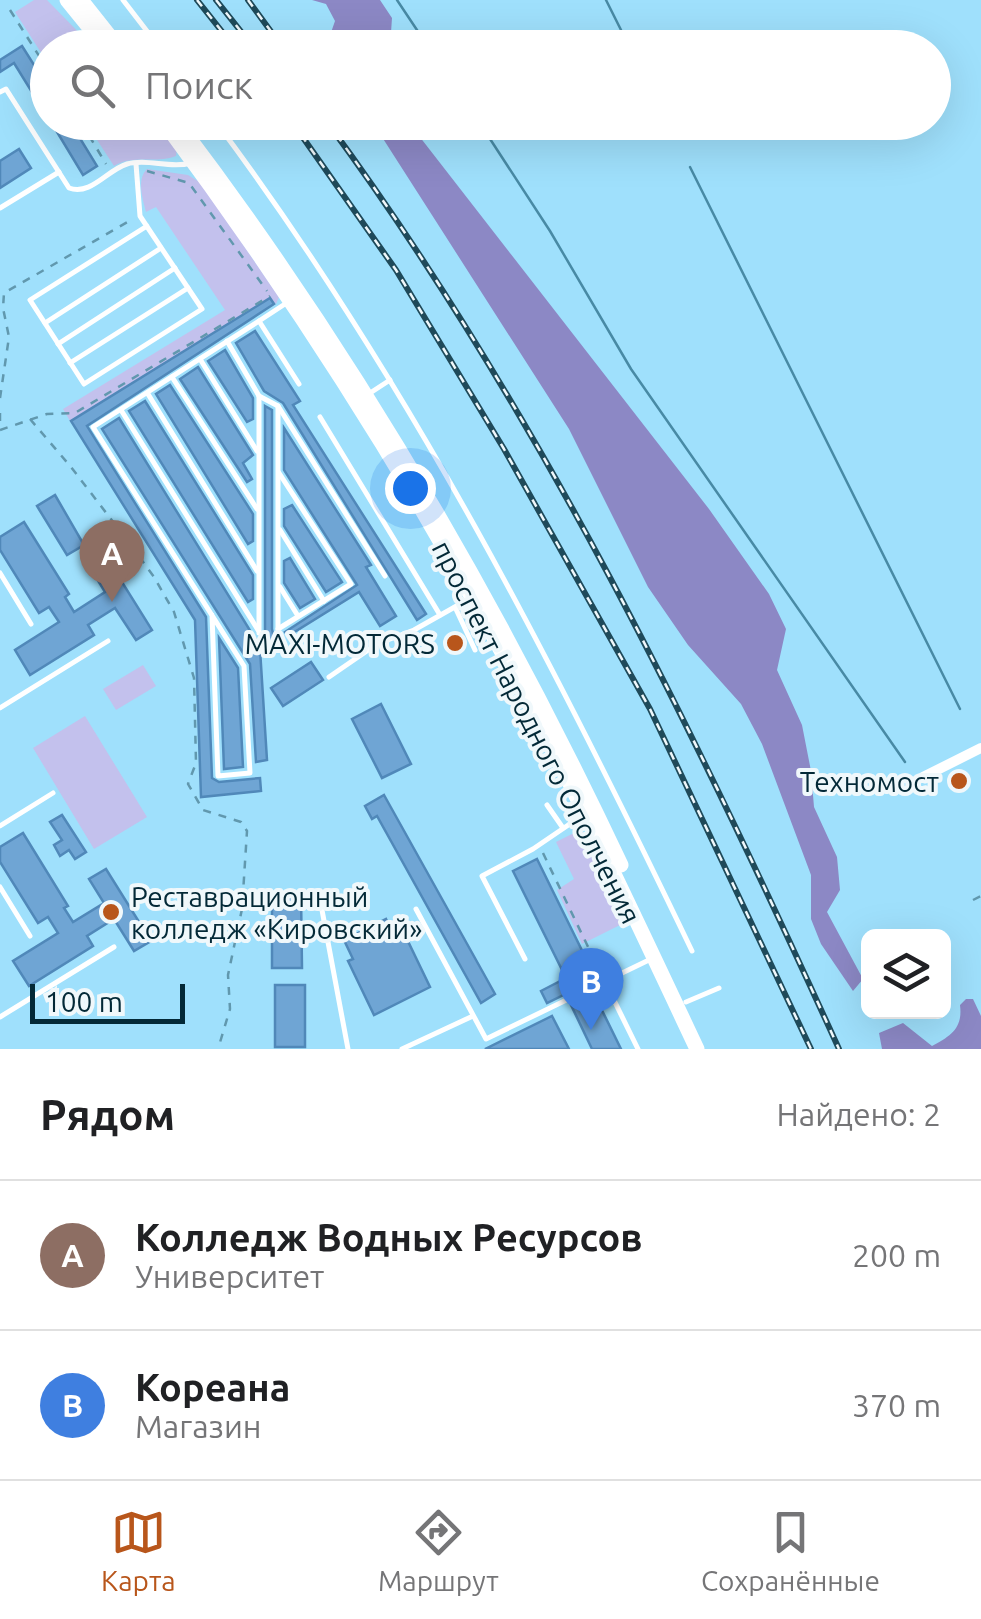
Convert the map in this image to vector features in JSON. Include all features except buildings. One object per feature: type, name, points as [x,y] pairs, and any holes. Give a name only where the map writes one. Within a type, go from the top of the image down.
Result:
[{"type":"main road","points":[[67,0],[91,30]]},
{"type":"main road","points":[[81,0],[105,30]]},
{"type":"main road","name":"проспект Народного Ополчения","points":[[177,140],[290,300],[364,415],[472,597],[590,812],[697,1049]]},
{"type":"main road","name":"проспект Народного Ополчения","points":[[190,140],[300,294],[502,626],[708,1049]]},
{"type":"street","points":[[923,777],[981,748]]},
{"type":"lane","points":[[123,0],[146,30]]},
{"type":"lane","points":[[0,92],[6,88],[30,127]]},
{"type":"lane","points":[[38,140],[69,188],[76,190],[127,164],[181,166],[193,162]]},
{"type":"lane","points":[[229,140],[390,380],[538,638],[692,951]]},
{"type":"lane","points":[[136,166],[140,214],[202,309],[84,384],[30,300],[147,226]]},
{"type":"lane","points":[[0,208],[58,172]]},
{"type":"lane","points":[[45,323],[162,248]]},
{"type":"lane","points":[[58,344],[174,268]]},
{"type":"lane","points":[[70,363],[188,288]]},
{"type":"lane","points":[[212,615],[218,776],[250,773],[244,666],[212,615],[93,427],[290,300]]},
{"type":"lane","points":[[260,321],[299,384]]},
{"type":"lane","points":[[120,410],[259,633],[259,396],[227,341]]},
{"type":"lane","points":[[200,359],[259,454]]},
{"type":"lane","points":[[172,376],[259,512]]},
{"type":"lane","points":[[365,396],[390,380]]},
{"type":"lane","points":[[147,393],[259,574]]},
{"type":"lane","points":[[259,396],[278,406],[384,576]]},
{"type":"lane","points":[[278,406],[278,470],[278,629],[350,584],[278,470]]},
{"type":"lane","points":[[320,417],[440,615]]},
{"type":"lane","points":[[278,528],[324,600]]},
{"type":"lane","points":[[0,573],[30,624]]},
{"type":"lane","points":[[278,584],[298,616]]},
{"type":"lane","points":[[329,677],[377,644],[414,630],[472,597]]},
{"type":"lane","points":[[455,607],[474,650]]},
{"type":"lane","points":[[0,708],[108,641]]},
{"type":"lane","points":[[0,826],[54,793]]},
{"type":"lane","points":[[547,805],[563,828]]},
{"type":"lane","points":[[525,959],[482,876],[590,812]]},
{"type":"lane","points":[[0,887],[30,936]]},
{"type":"lane","points":[[319,894],[348,1049]]},
{"type":"lane","points":[[416,909],[486,1039],[654,957]]},
{"type":"lane","points":[[0,1017],[114,947]]},
{"type":"lane","points":[[605,982],[638,1049]]},
{"type":"lane","points":[[686,1002],[719,988]]},
{"type":"lane","points":[[402,1049],[473,1016]]},
{"type":"path","points":[[10,10],[30,42]]},
{"type":"path","points":[[92,140],[112,172]]},
{"type":"path","points":[[0,430],[30,419],[74,413],[272,295],[260,284],[189,183],[136,166]]},
{"type":"path","points":[[0,413],[0,421]]},
{"type":"path","points":[[30,419],[71,466],[168,600],[194,678],[196,763],[188,784],[203,810],[240,822],[247,831],[242,910],[228,975],[230,1009],[218,1049]]},
{"type":"path","points":[[539,845],[605,982]]},
{"type":"path","points":[[973,900],[981,896]]},
{"type":"shaded area","points":[[34,0],[47,0],[76,30],[30,30],[30,35],[15,12]]},
{"type":"shaded area","points":[[312,0],[380,0],[392,18],[391,30],[332,30],[335,21],[326,4]]},
{"type":"shaded area","points":[[97,140],[170,140],[177,149],[176,156],[129,160],[114,166]]},
{"type":"shaded area","points":[[384,140],[422,140],[709,509],[769,594],[786,629],[777,670],[802,725],[814,807],[837,857],[840,890],[827,912],[861,975],[853,991],[821,944],[811,919],[811,875],[762,744],[741,704],[688,645],[648,587],[569,429]]},
{"type":"shaded area","points":[[147,169],[188,175],[201,183],[279,297],[276,304],[270,298],[70,421],[63,409],[225,310],[156,207],[146,212],[141,184]]},
{"type":"shaded area","points":[[143,665],[156,686],[116,710],[103,689]]},
{"type":"shaded area","points":[[85,716],[147,817],[94,849],[33,748]]},
{"type":"shaded area","points":[[580,830],[587,835],[628,921],[582,944],[557,890],[574,879],[556,842]]},
{"type":"shaded area","points":[[973,999],[981,1016],[981,1049],[882,1049],[879,1033],[903,1023],[932,1046],[939,1042],[957,1025],[960,1005]]},
{"type":"waterway","points":[[397,0],[417,30]]},
{"type":"waterway","points":[[606,0],[621,30]]},
{"type":"waterway","points":[[491,140],[550,231],[631,369],[905,762]]},
{"type":"waterway","points":[[690,167],[960,709]]},
{"type":"railway","points":[[197,0],[221,30]]},
{"type":"railway","points":[[216,0],[240,30]]},
{"type":"railway","points":[[248,0],[270,30]]},
{"type":"railway","points":[[305,140],[396,270],[504,449],[650,709],[811,1049]]},
{"type":"railway","points":[[340,140],[475,342],[607,572],[727,809],[839,1049]]},
{"type":"place","name":"Колледж Водных Ресурсов","points":[[112,602]]},
{"type":"place","name":"MAXI-MOTORS","points":[[455,643]]},
{"type":"place","name":"Техномост","points":[[959,781]]},
{"type":"place","name":"Реставрационный колледж «Кировский»","points":[[111,912]]},
{"type":"place","name":"Кореана","points":[[591,1030]]}]
